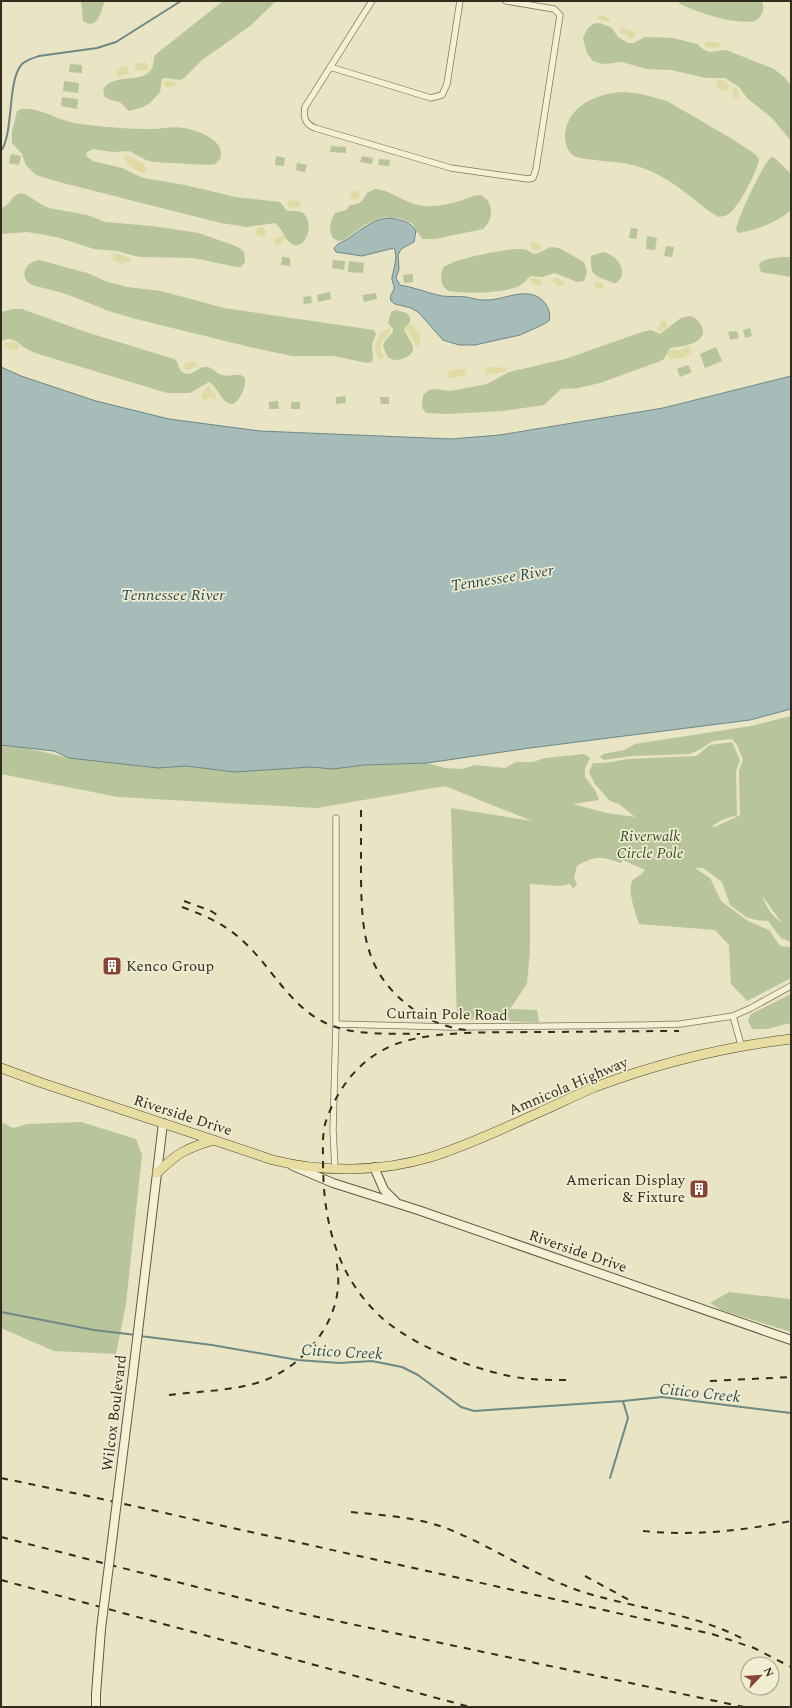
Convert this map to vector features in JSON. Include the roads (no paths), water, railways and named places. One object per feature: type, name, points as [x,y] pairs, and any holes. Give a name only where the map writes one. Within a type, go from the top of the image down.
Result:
[{"type":"main road","name":"Amnicola Highway","points":[[360,1168],[403,1163],[442,1153],[481,1138],[593,1088],[632,1073],[671,1061],[741,1045],[791,1039]]},
{"type":"main road","name":"Riverside Drive","points":[[1,1068],[42,1083],[283,1162],[310,1167],[335,1169],[360,1168]]},
{"type":"main road","name":"Wilcox Boulevard","points":[[96,1707],[101,1629],[163,1123]]},
{"type":"main road","points":[[157,1173],[170,1160],[184,1150],[214,1140]]},
{"type":"main road","points":[[283,1162],[333,1183],[398,1204]]},
{"type":"main road","name":"Riverside Drive","points":[[374,1167],[384,1190],[398,1204],[791,1340]]},
{"type":"street","points":[[372,1],[304,107],[304,117],[309,126],[450,168],[530,179],[534,176],[536,168],[560,15],[554,9],[506,1]]},
{"type":"street","points":[[330,67],[431,98],[442,95],[447,84],[460,1]]},
{"type":"street","points":[[335,1169],[333,1130],[336,1024],[336,818]]},
{"type":"street","name":"Curtain Pole Road","points":[[336,1024],[451,1027],[680,1024],[733,1016],[791,986]]},
{"type":"street","points":[[733,1016],[741,1045]]},
{"type":"water","points":[[389,218],[408,223],[416,231],[414,242],[401,249],[398,255],[399,269],[396,278],[400,285],[442,296],[466,297],[482,300],[497,299],[517,294],[530,294],[536,296],[545,303],[550,313],[549,321],[520,335],[475,345],[459,345],[443,340],[418,312],[411,308],[395,304],[391,301],[390,299],[394,289],[392,278],[396,258],[394,248],[362,256],[336,252],[334,249],[339,243],[368,225],[378,220]]},
{"type":"water","name":"Tennessee River","points":[[1,367],[21,376],[96,401],[169,419],[260,431],[451,439],[500,435],[663,408],[791,376],[791,709],[750,720],[530,748],[427,763],[364,765],[333,769],[311,767],[234,772],[186,766],[158,768],[69,758],[54,751],[1,745]]},
{"type":"waterway","points":[[1,151],[8,132],[14,82],[17,72],[22,64],[39,56],[97,48],[116,42],[181,1]]},
{"type":"waterway","name":"Citico Creek","points":[[1,1312],[94,1330],[136,1335]]},
{"type":"waterway","name":"Citico Creek","points":[[140,1336],[212,1345],[298,1360],[339,1363],[372,1361],[402,1367],[418,1375],[461,1407],[474,1411],[662,1397],[791,1413]]},
{"type":"waterway","points":[[610,1478],[628,1418],[623,1401]]},
{"type":"railway","points":[[361,810],[361,880],[363,918],[369,952],[376,967],[385,982],[397,996],[413,1009],[438,1023],[466,1030]]},
{"type":"railway","points":[[184,901],[211,911],[222,918]]},
{"type":"railway","points":[[182,907],[216,922],[231,931],[245,943],[294,999],[316,1018],[341,1029],[352,1031],[420,1034]]},
{"type":"railway","points":[[566,1380],[534,1379],[512,1376],[472,1366],[413,1340],[382,1318],[366,1302],[353,1284],[343,1266],[335,1246],[330,1226],[326,1205],[323,1161],[323,1141],[326,1121],[341,1089],[364,1063],[383,1050],[398,1043],[416,1038],[436,1035],[477,1033],[679,1031]]},
{"type":"railway","points":[[169,1395],[229,1389],[263,1381],[277,1375],[303,1356],[314,1344],[330,1317],[338,1287],[336,1257]]},
{"type":"railway","points":[[710,1381],[791,1377]]},
{"type":"railway","points":[[1,1478],[712,1634],[754,1648],[791,1667]]},
{"type":"railway","points":[[351,1512],[386,1515],[443,1527],[478,1542],[547,1578],[583,1592],[686,1617],[726,1631],[745,1640]]},
{"type":"railway","points":[[643,1531],[681,1533],[717,1532],[791,1521]]},
{"type":"railway","points":[[1,1537],[299,1613],[744,1707]]},
{"type":"railway","points":[[585,1576],[631,1601]]},
{"type":"railway","points":[[1,1580],[470,1707]]},
{"type":"place","name":"Kenco Group","points":[[112,966]]},
{"type":"place","name":"American Display & Fixture","points":[[699,1189]]},
{"type":"park label","name":"Riverwalk Circle Pole","points":[[650,844]]}]
